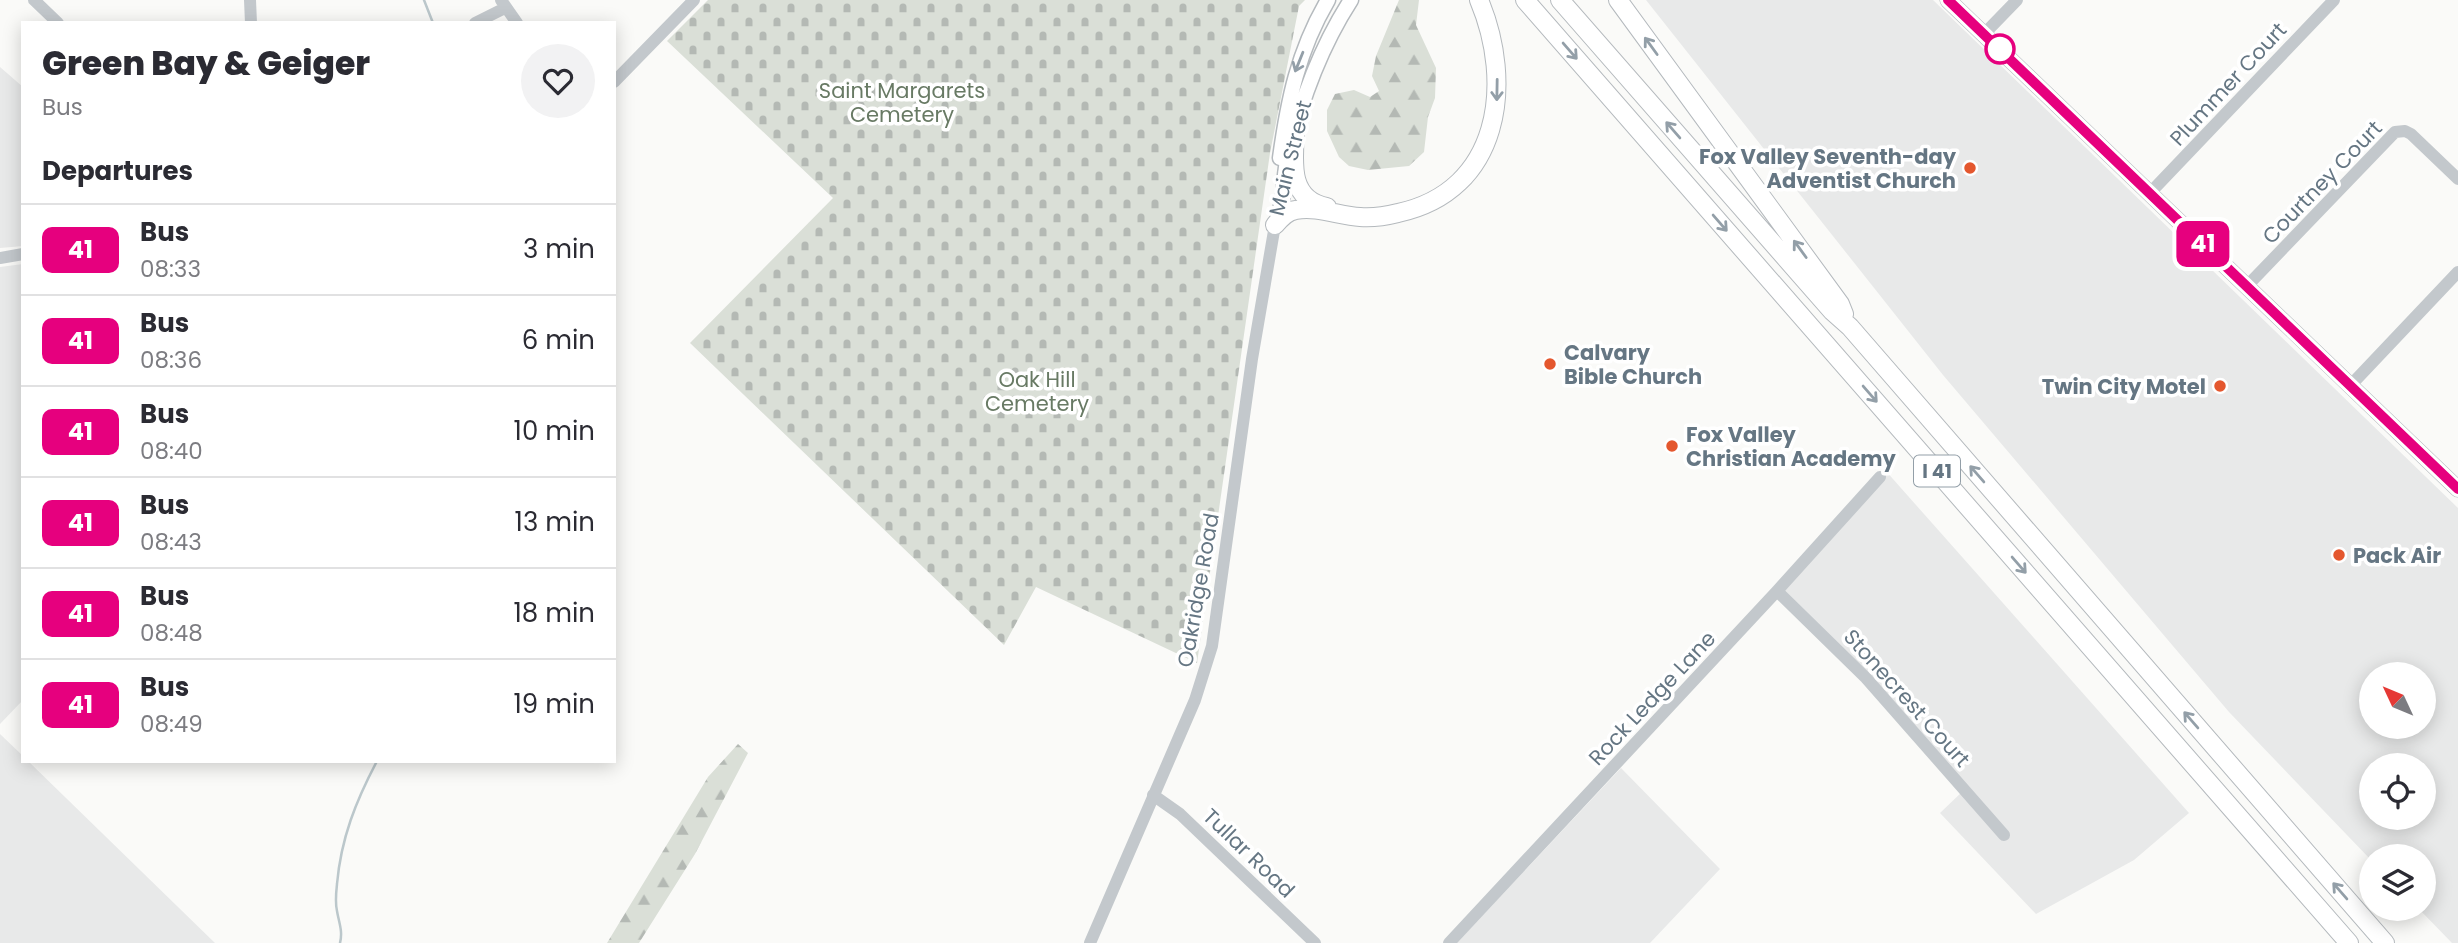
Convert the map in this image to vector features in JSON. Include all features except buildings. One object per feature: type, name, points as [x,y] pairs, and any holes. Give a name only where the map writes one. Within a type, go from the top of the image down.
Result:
[{"type":"highway","points":[[1275,225],[1282,217],[1296,210],[1363,218],[1398,213],[1439,196],[1458,181],[1480,153],[1494,118],[1498,87],[1491,35],[1479,0]]},
{"type":"highway","name":"I 41","points":[[1525,0],[2349,943]]},
{"type":"highway","name":"I 41","points":[[1560,0],[1832,311],[1850,327],[2385,943]]},
{"type":"highway","points":[[1618,0],[1840,304],[1850,327]]},
{"type":"highway","points":[[1295,134],[1294,176],[1304,195],[1322,206],[1371,216]]},
{"type":"main road","name":"Main Street","points":[[1275,225],[1272,211],[1288,100],[1295,72],[1328,0]]},
{"type":"main road","name":"Main Street","points":[[1275,225],[1280,212],[1288,156],[1315,67],[1325,43],[1351,0]]},
{"type":"main road","points":[[1948,0],[2457,486]]},
{"type":"street","points":[[34,0],[56,21]]},
{"type":"street","points":[[250,0],[251,21]]},
{"type":"street","points":[[616,80],[694,0]]},
{"type":"street","points":[[1984,34],[2017,0]]},
{"type":"street","name":"Plummer Court","points":[[2150,194],[2334,0]]},
{"type":"street","points":[[478,21],[503,4],[516,21]]},
{"type":"street","name":"Courtney Court","points":[[2247,286],[2395,132],[2405,131],[2411,134],[2458,178]]},
{"type":"street","name":"Oakridge Road","points":[[1090,943],[1195,700],[1212,646],[1252,359],[1275,225]]},
{"type":"street","points":[[2350,386],[2458,272]]},
{"type":"street","name":"Rock Ledge Lane","points":[[1449,943],[1880,477]]},
{"type":"street","name":"Stonecrest Court","points":[[1777,591],[1866,678],[2004,835]]},
{"type":"street","name":"Tullar Road","points":[[1153,795],[1180,814],[1315,943]]},
{"type":"shaded area","points":[[1646,0],[1933,0],[2458,508],[2458,943],[2452,943],[2431,921],[2436,921],[2436,844],[2359,844],[2359,847],[2229,712],[1943,375]]},
{"type":"shaded area","points":[[0,67],[21,85],[21,246],[0,248]]},
{"type":"shaded area","points":[[21,264],[21,702],[0,724],[0,267]]},
{"type":"shaded area","points":[[1885,470],[2189,813],[2134,860],[2036,914],[1940,813],[1964,790],[1778,591]]},
{"type":"shaded area","points":[[0,734],[21,754],[21,763],[30,763],[215,943],[0,943]]},
{"type":"shaded area","points":[[1621,768],[1720,869],[1650,943],[1457,943]]},
{"type":"green space","name":"Oak Hill Cemetery","points":[[708,0],[1305,0],[1299,6],[1270,153],[1197,663],[1036,587],[1004,645],[690,343],[833,198],[667,41]]},
{"type":"green space","points":[[1399,0],[1419,0],[1416,25],[1436,68],[1435,98],[1428,117],[1424,152],[1409,166],[1368,170],[1349,166],[1339,157],[1327,131],[1327,110],[1335,94],[1354,90],[1370,97],[1379,91],[1372,76],[1376,56]]},
{"type":"green space","points":[[738,744],[748,753],[695,854],[639,943],[607,943],[708,777]]},
{"type":"waterway","points":[[424,0],[432,21]]},
{"type":"waterway","points":[[340,943],[336,898],[342,851],[356,805],[376,763]]},
{"type":"bus line","name":"41","points":[[1948,0],[2458,489]]},
{"type":"place","name":"Fox Valley Seventh-day Adventist Church","points":[[1970,168]]},
{"type":"place","name":"Calvary Bible Church","points":[[1550,364]]},
{"type":"place","name":"Twin City Motel","points":[[2220,386]]},
{"type":"place","name":"Fox Valley Christian Academy","points":[[1672,446]]},
{"type":"place","name":"Pack Air","points":[[2339,555]]},
{"type":"park label","name":"Saint Margarets Cemetery","points":[[902,102]]}]
